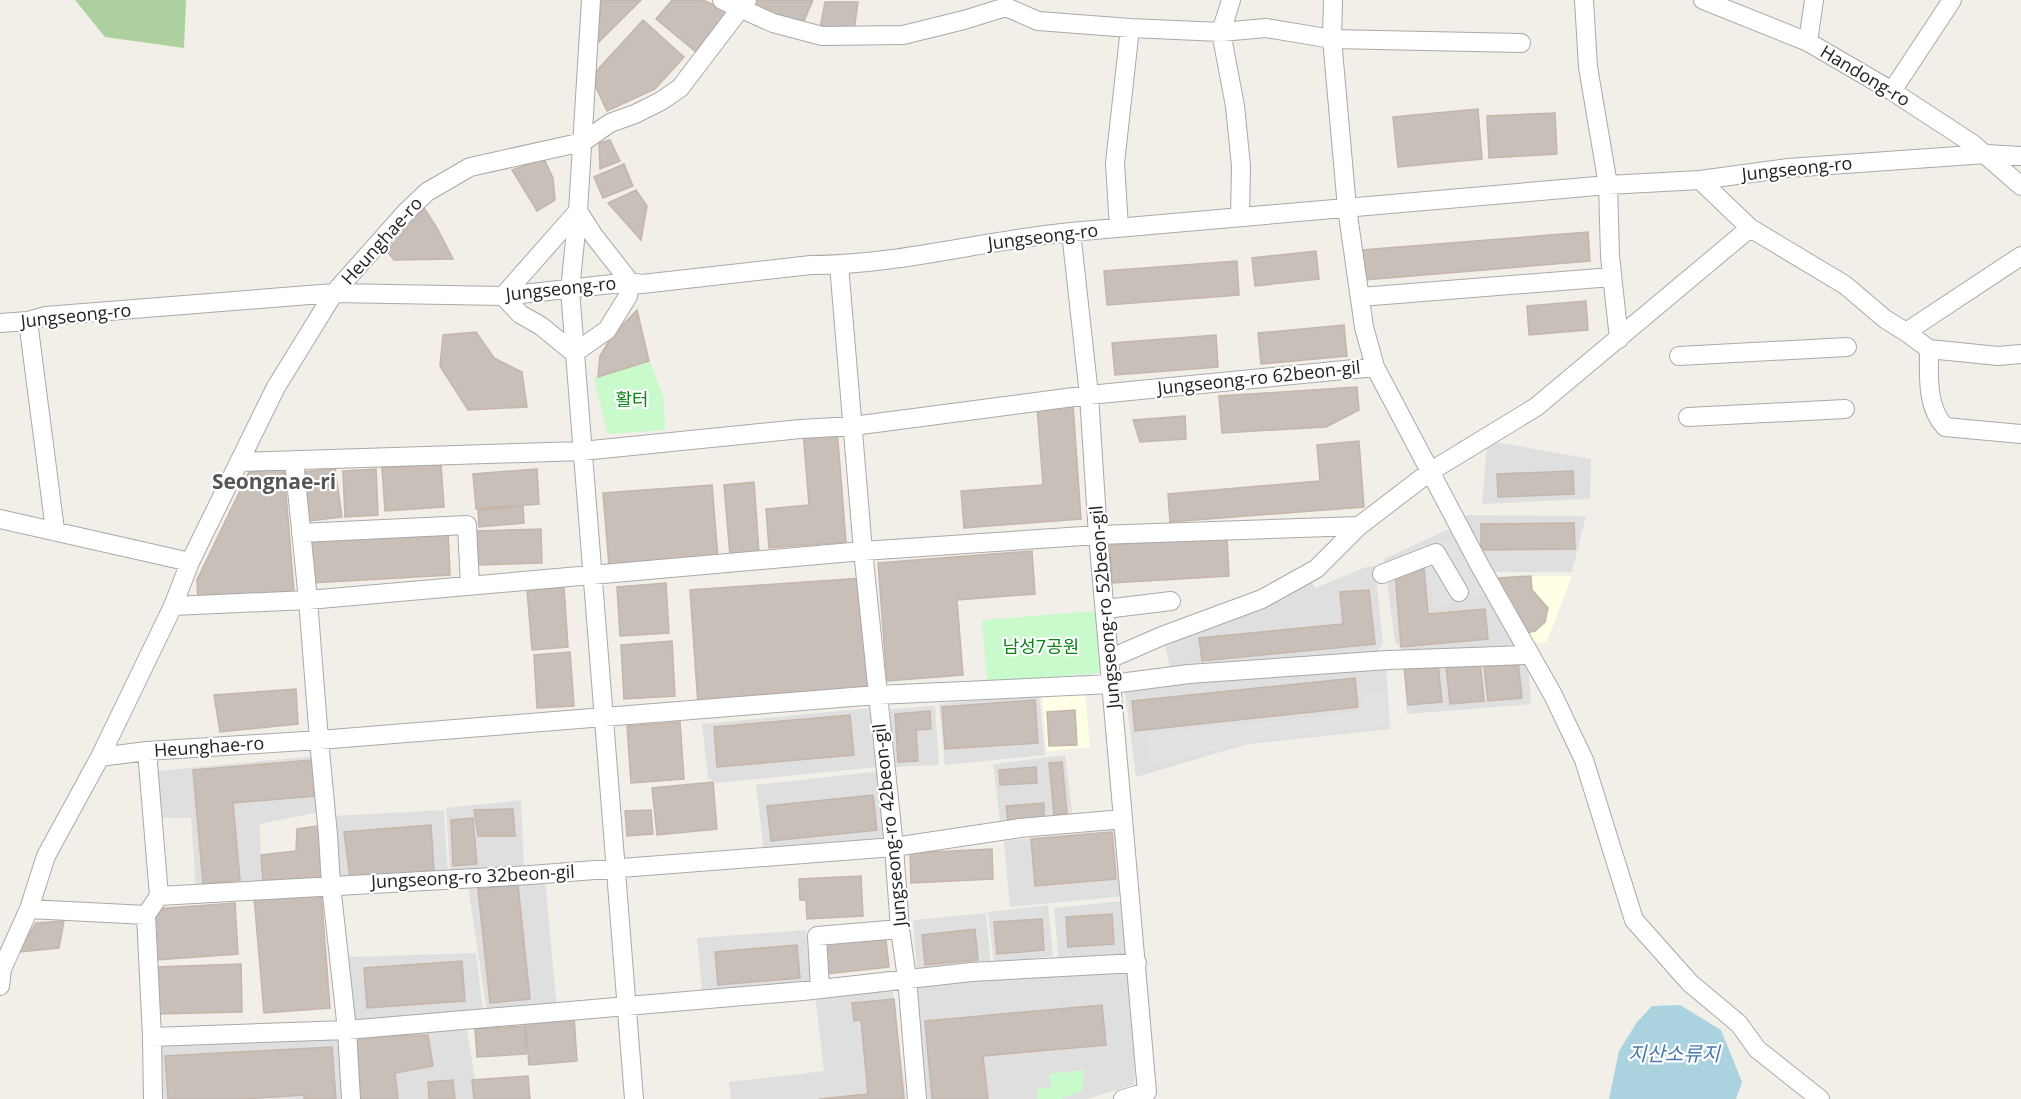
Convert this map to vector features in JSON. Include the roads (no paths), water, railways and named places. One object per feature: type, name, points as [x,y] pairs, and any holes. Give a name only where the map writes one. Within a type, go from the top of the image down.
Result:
[{"type":"street","points":[[591,0],[583,142],[570,290],[634,1099]]},
{"type":"street","points":[[722,0],[744,4],[772,23],[822,36],[903,35],[929,30],[1007,3],[1038,21],[1221,32],[1266,28],[1332,39],[1521,43]]},
{"type":"street","points":[[1231,0],[1221,32],[1234,106],[1240,166],[1240,216]]},
{"type":"street","points":[[1332,0],[1332,39]]},
{"type":"street","points":[[1584,0],[1588,67],[1608,185],[1612,277],[1619,339]]},
{"type":"street","name":"Handong-ro","points":[[1703,0],[1808,42],[1892,91],[1986,154],[2021,186]]},
{"type":"street","points":[[1808,42],[1814,0]]},
{"type":"street","points":[[1892,91],[1952,0]]},
{"type":"street","name":"Heunghae-ro","points":[[0,974],[29,909],[46,856],[100,757],[239,462],[276,387],[334,293],[406,212],[427,192],[470,167],[583,142],[610,123],[661,101],[680,88],[744,4]]},
{"type":"street","name":"Jungseong-ro","points":[[1119,228],[1116,163],[1130,28]]},
{"type":"street","name":"Jungseong-ro 62beon-gil","points":[[1089,395],[1375,367],[1364,327],[1347,208],[1332,39]]},
{"type":"street","points":[[1986,154],[2021,156]]},
{"type":"street","name":"Jungseong-ro","points":[[0,323],[28,321],[46,316],[334,293],[503,296],[630,282],[642,284],[811,265],[839,265],[943,252],[1001,240],[1071,232],[1608,185],[1700,180],[1788,168],[1986,154]]},
{"type":"street","points":[[1700,180],[1750,228],[1845,285],[1885,319],[1929,349],[1998,356],[2021,354]]},
{"type":"street","points":[[574,353],[607,330],[628,296],[630,282],[594,236],[578,211]]},
{"type":"street","points":[[574,353],[541,326],[520,314],[503,296],[578,211]]},
{"type":"street","points":[[1109,659],[1162,636],[1262,599],[1316,569],[1359,526],[1431,471],[1536,407],[1750,228]]},
{"type":"street","name":"Jungseong-ro 52beon-gil","points":[[1071,232],[1089,395],[1098,535],[1147,1092],[1123,1099]]},
{"type":"street","points":[[1906,332],[2021,256]]},
{"type":"street","name":"Jungseong-ro 42beon-gil","points":[[839,265],[863,551],[894,847],[900,929],[907,978],[917,1099]]},
{"type":"street","points":[[1360,297],[1612,277]]},
{"type":"street","points":[[28,321],[54,530]]},
{"type":"street","points":[[1679,356],[1847,347]]},
{"type":"street","points":[[1929,349],[1931,400],[1937,418],[1945,427],[2021,434]]},
{"type":"street","points":[[1375,367],[1480,566],[1554,695],[1584,760],[1634,920],[1690,983],[1739,1024],[1757,1049],[1820,1099]]},
{"type":"street","points":[[239,462],[582,451],[800,429],[853,426],[1089,395]]},
{"type":"street","points":[[1688,417],[1845,409]]},
{"type":"street","points":[[294,460],[351,1099]]},
{"type":"street","points":[[0,519],[190,562]]},
{"type":"street","points":[[301,533],[467,525],[471,586]]},
{"type":"street","points":[[173,606],[308,600],[863,551],[1098,535],[1359,526]]},
{"type":"street","points":[[1382,574],[1436,553],[1459,592]]},
{"type":"street","points":[[1105,609],[1171,601]]},
{"type":"street","points":[[604,716],[877,695],[1112,684],[1189,674],[1388,660],[1529,655]]},
{"type":"street","name":"Heunghae-ro","points":[[100,757],[147,751],[319,740],[604,716]]},
{"type":"street","points":[[147,751],[159,896],[146,915],[153,1099]]},
{"type":"street","points":[[894,847],[1020,828],[1123,819]]},
{"type":"street","name":"Jungseong-ro 32beon-gil","points":[[159,896],[530,874],[894,847]]},
{"type":"street","points":[[29,909],[146,915]]},
{"type":"street","points":[[820,989],[817,936],[900,929]]},
{"type":"street","points":[[152,1038],[346,1030],[627,1007],[985,971],[1137,963]]},
{"type":"water","name":"지산소류지","points":[[1680,1005],[1721,1030],[1742,1082],[1736,1099],[1609,1099],[1619,1051],[1637,1022],[1652,1006]]},
{"type":"district","name":"Seongnae-ri","points":[[274,482]]},
{"type":"park label","name":"활터","points":[[632,400]]},
{"type":"park label","name":"남성7공원","points":[[1041,647]]}]
